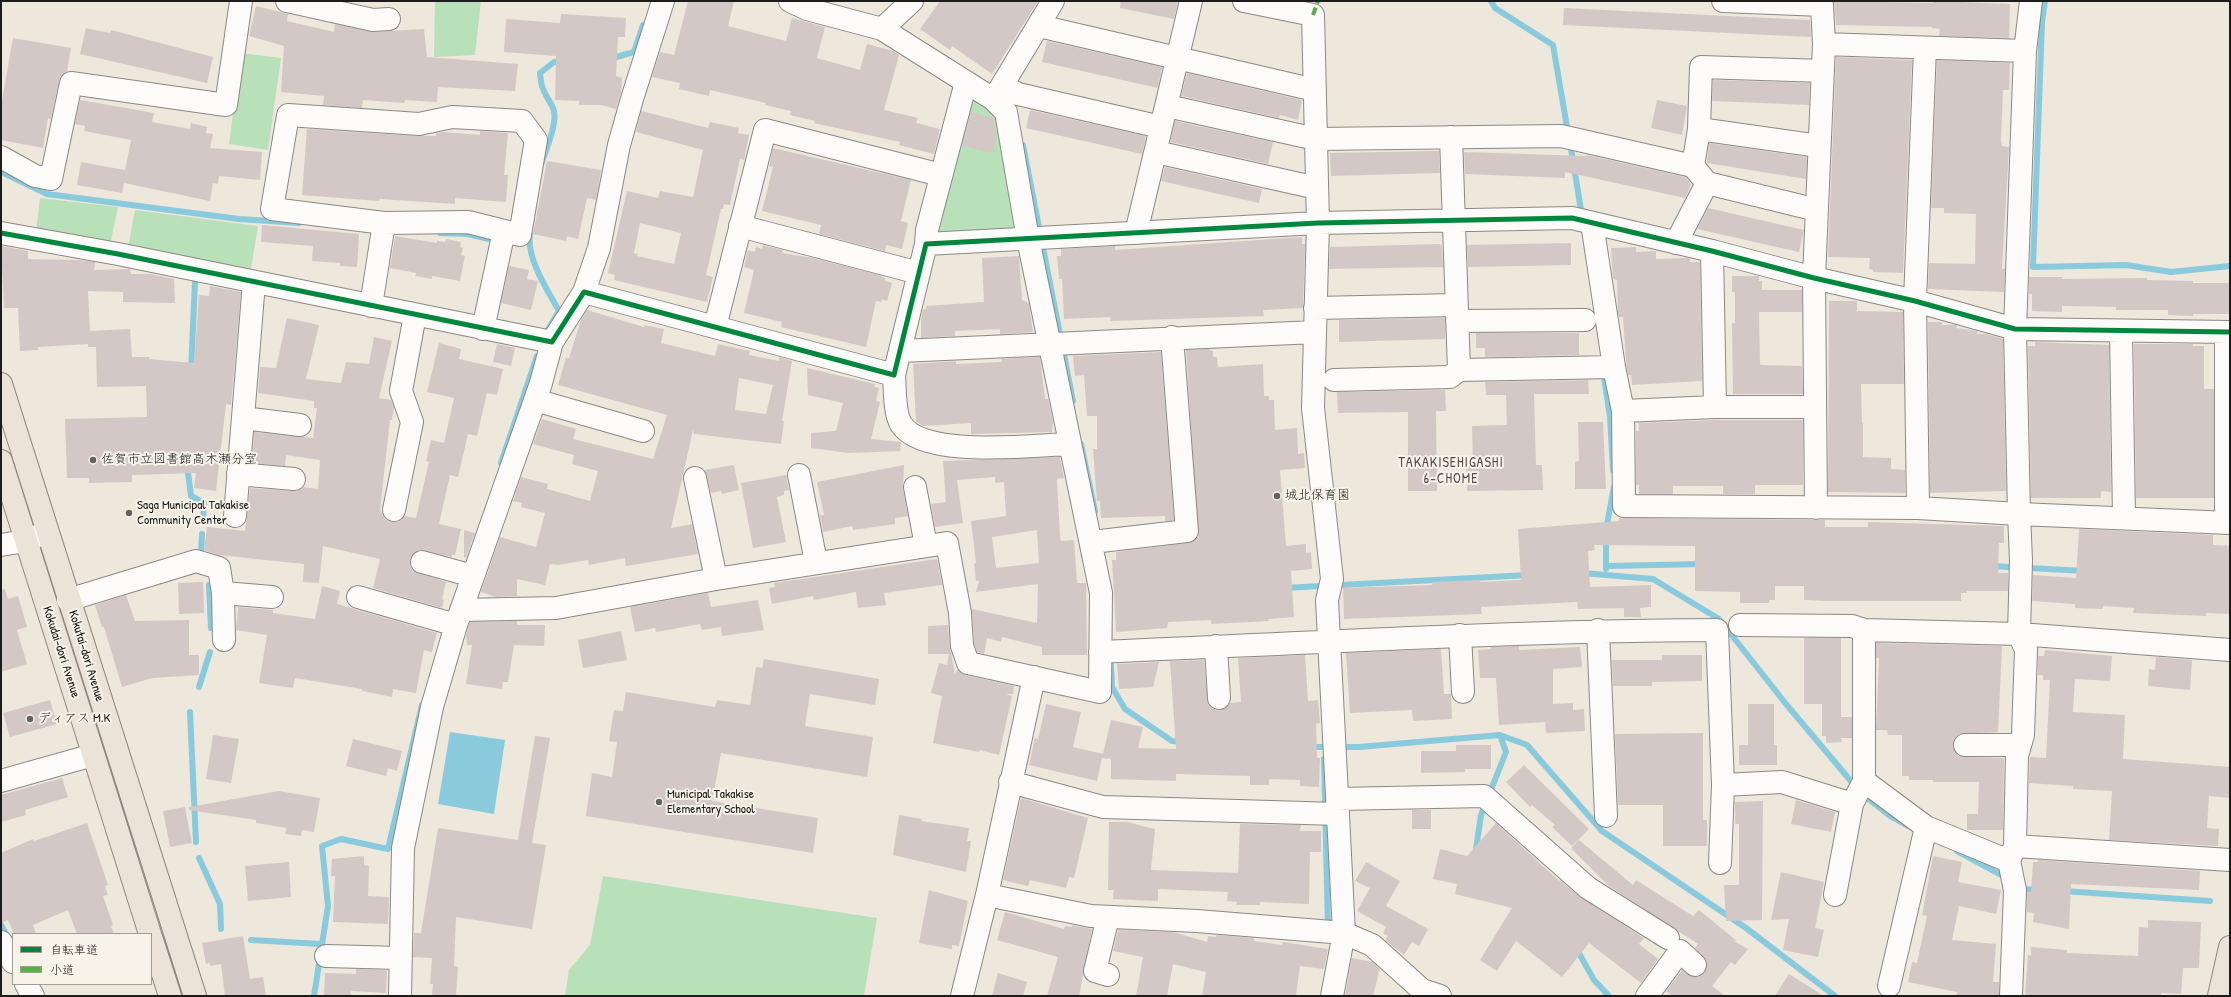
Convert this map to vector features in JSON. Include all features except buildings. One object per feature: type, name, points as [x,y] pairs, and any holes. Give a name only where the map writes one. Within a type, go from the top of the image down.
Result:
[{"type":"main road","name":"Kokutai-dori Avenue","points":[[1,384],[68,600],[195,996]]},
{"type":"main road","name":"Kokudai-dori Avenue","points":[[1,461],[150,933]]},
{"type":"main road","name":"Kokudai-dori Avenue","points":[[152,938],[170,996]]},
{"type":"main road","points":[[2219,996],[2230,947]]},
{"type":"street","points":[[1,157],[35,176],[51,179],[71,83],[226,105],[240,1]]},
{"type":"street","points":[[287,1],[373,20],[389,20]]},
{"type":"street","points":[[400,996],[403,848],[432,707],[465,573],[535,400],[546,341],[584,292],[599,248],[619,145],[663,1]]},
{"type":"street","points":[[790,1],[807,9],[888,24],[966,82],[998,93],[1018,94],[1162,127]]},
{"type":"street","points":[[888,24],[912,1]]},
{"type":"street","points":[[998,93],[1054,1]]},
{"type":"street","points":[[1136,233],[1191,1]]},
{"type":"street","points":[[1244,1],[1313,15],[1318,223],[1313,408],[1331,585],[1327,600],[1335,746],[1331,810],[1334,933],[1332,996]]},
{"type":"street","points":[[1723,1],[1822,5],[1824,44],[1814,278],[1816,508]]},
{"type":"street","points":[[2011,996],[2012,868],[2017,756],[2023,735],[2026,650],[2019,634],[2021,566],[2015,329],[2025,51],[2031,1]]},
{"type":"street","points":[[1039,26],[1315,90]]},
{"type":"street","points":[[1824,44],[2025,51]]},
{"type":"street","points":[[1918,508],[1915,301],[1925,48]]},
{"type":"street","points":[[1676,242],[1700,174],[1699,129],[1701,67],[1823,71]]},
{"type":"street","points":[[966,82],[927,230],[926,244],[894,375],[896,404],[901,424],[916,436],[940,445],[973,448],[1070,444]]},
{"type":"street","points":[[358,598],[453,619],[556,608],[816,562],[947,543],[960,613],[962,646],[968,663],[1100,692],[1108,652],[1101,593],[1099,541],[1070,444],[1058,342],[1037,238],[1006,112],[998,93]]},
{"type":"street","points":[[1167,106],[1316,139],[1451,137],[1567,138],[1700,174],[1817,210]]},
{"type":"street","points":[[288,115],[419,124],[452,117],[522,121],[536,140],[520,235],[502,240],[468,222],[383,230],[272,209],[288,115]]},
{"type":"street","points":[[1699,129],[1820,146]]},
{"type":"street","points":[[715,327],[765,130],[941,175]]},
{"type":"street","points":[[1451,137],[1452,220],[1459,370]]},
{"type":"street","points":[[1156,152],[1317,188]]},
{"type":"street","points":[[926,244],[1318,223],[1452,220],[1582,221],[1676,242],[1814,278],[1915,301],[2015,329],[2121,332],[2228,332],[2228,523],[1918,508],[1624,506],[1623,411],[1605,367],[1582,221]]},
{"type":"street","points":[[740,226],[919,273]]},
{"type":"street","points":[[371,306],[383,230]]},
{"type":"street","points":[[1,233],[546,341]]},
{"type":"street","points":[[483,329],[502,240]]},
{"type":"street","points":[[1712,251],[1715,407]]},
{"type":"street","points":[[235,516],[254,282]]},
{"type":"street","points":[[584,292],[894,375]]},
{"type":"street","points":[[1315,308],[1456,312],[1585,320]]},
{"type":"street","points":[[394,510],[412,422],[401,391],[415,315]]},
{"type":"street","points":[[901,351],[1058,342],[1314,332]]},
{"type":"street","points":[[2121,332],[2124,518]]},
{"type":"street","points":[[1099,541],[1187,531],[1172,337]]},
{"type":"street","points":[[1334,380],[1450,377],[1459,370],[1605,367]]},
{"type":"street","points":[[535,400],[643,431]]},
{"type":"street","points":[[1623,411],[1715,407],[1815,407]]},
{"type":"street","points":[[243,418],[300,425]]},
{"type":"street","points":[[238,474],[294,479]]},
{"type":"street","points":[[799,474],[816,562]]},
{"type":"street","points":[[695,478],[716,579]]},
{"type":"street","points":[[914,487],[926,546]]},
{"type":"street","points":[[1,545],[26,541],[47,532]]},
{"type":"street","points":[[68,600],[196,561],[219,568],[223,593],[224,640]]},
{"type":"street","points":[[422,562],[465,573]]},
{"type":"street","points":[[223,593],[272,597]]},
{"type":"street","points":[[1740,625],[1852,626],[1864,630],[2019,634],[2230,650]]},
{"type":"street","points":[[1108,652],[1329,640],[1598,630],[1717,630],[1723,785],[1720,862]]},
{"type":"street","points":[[1598,630],[1606,816]]},
{"type":"street","points":[[1835,894],[1858,792],[1864,630]]},
{"type":"street","points":[[1460,635],[1463,692]]},
{"type":"street","points":[[1216,646],[1219,698]]},
{"type":"street","points":[[962,996],[987,895],[1010,782],[1034,677]]},
{"type":"street","points":[[1965,745],[2020,745]]},
{"type":"street","points":[[1,781],[93,755]]},
{"type":"street","points":[[1010,782],[1103,807],[1331,810],[1488,799],[1588,888],[1668,938]]},
{"type":"street","points":[[1723,785],[1782,782],[1858,792],[1924,835],[2012,868],[2230,860]]},
{"type":"street","points":[[1889,986],[1924,835]]},
{"type":"street","points":[[987,895],[1091,916],[1197,921],[1334,933],[1372,944],[1422,990],[1440,996]]},
{"type":"street","points":[[1108,917],[1095,971],[1108,974]]},
{"type":"street","points":[[1,942],[12,960]]},
{"type":"street","points":[[1646,996],[1680,951],[1695,965]]},
{"type":"street","points":[[326,956],[401,958]]},
{"type":"street","points":[[27,985],[33,996]]},
{"type":"green space","points":[[435,1],[481,1],[475,55],[434,57]]},
{"type":"green space","points":[[241,53],[281,58],[268,150],[229,144]]},
{"type":"green space","points":[[975,96],[994,106],[1025,234],[938,239],[932,231],[965,102]]},
{"type":"green space","points":[[40,198],[118,207],[110,245],[36,231]]},
{"type":"green space","points":[[135,210],[258,226],[250,274],[128,248]]},
{"type":"green space","points":[[603,876],[877,918],[864,996],[565,996],[569,970],[590,945]]},
{"type":"water","points":[[450,732],[505,740],[494,814],[438,804]]},
{"type":"waterway","points":[[1491,1],[1495,8],[1553,45],[1568,133]]},
{"type":"waterway","points":[[2045,1],[2042,22],[2033,267],[2126,265],[2171,272],[2230,266]]},
{"type":"waterway","points":[[609,59],[634,52],[643,25]]},
{"type":"waterway","points":[[542,162],[549,143],[553,127],[554,114],[553,108],[543,89],[540,73],[554,62],[562,62]]},
{"type":"waterway","points":[[1570,143],[1582,216]]},
{"type":"waterway","points":[[1023,145],[1073,401]]},
{"type":"waterway","points":[[1,172],[47,194],[239,219],[299,223]]},
{"type":"waterway","points":[[440,233],[467,234],[498,241]]},
{"type":"waterway","points":[[530,234],[531,253],[535,264],[559,311],[544,336]]},
{"type":"waterway","points":[[191,370],[195,282]]},
{"type":"waterway","points":[[501,463],[537,356]]},
{"type":"waterway","points":[[1603,370],[1610,417],[1613,470]]},
{"type":"waterway","points":[[1081,444],[1095,511]]},
{"type":"waterway","points":[[187,465],[191,496],[204,503],[203,520]]},
{"type":"waterway","points":[[1606,529],[1614,487]]},
{"type":"waterway","points":[[201,554],[202,534]]},
{"type":"waterway","points":[[1606,538],[1606,569]]},
{"type":"waterway","points":[[1607,566],[1703,564]]},
{"type":"waterway","points":[[1990,566],[2085,571]]},
{"type":"waterway","points":[[1582,573],[1653,579],[1719,619],[1786,704],[1855,786]]},
{"type":"waterway","points":[[1284,588],[1529,575]]},
{"type":"waterway","points":[[209,585],[211,628]]},
{"type":"waterway","points":[[199,687],[210,652]]},
{"type":"waterway","points":[[1111,665],[1112,687],[1125,709],[1172,741],[1182,742]]},
{"type":"waterway","points":[[314,996],[328,906],[322,846],[341,839],[388,849],[422,705]]},
{"type":"waterway","points":[[190,712],[196,842]]},
{"type":"waterway","points":[[1309,747],[1359,747],[1500,735],[1527,745],[1602,831],[1746,928],[1835,996]]},
{"type":"waterway","points":[[1478,851],[1476,849],[1481,815],[1506,752],[1500,735]]},
{"type":"waterway","points":[[1324,759],[1328,928]]},
{"type":"waterway","points":[[1861,793],[1890,816],[1908,826]]},
{"type":"waterway","points":[[1957,851],[2007,878]]},
{"type":"waterway","points":[[199,858],[220,904],[221,929]]},
{"type":"waterway","points":[[2020,886],[2023,889],[2039,890]]},
{"type":"waterway","points":[[2063,891],[2210,901]]},
{"type":"waterway","points":[[1,925],[9,939]]},
{"type":"waterway","points":[[251,940],[321,944]]},
{"type":"waterway","points":[[1576,948],[1594,980],[1609,996]]},
{"type":"marked path","points":[[1313,15],[1318,1]]},
{"type":"cycle path","points":[[1,233],[118,254],[552,342],[584,292],[894,375],[926,244],[1318,223],[1572,218],[1712,251],[1814,278],[1915,301],[2015,329],[2230,332]]},
{"type":"place","name":"佐賀市立図書館高木瀬分室","points":[[93,460]]},
{"type":"place","name":"城北保育園","points":[[1277,496]]},
{"type":"place","name":"Saga Municipal Takakise Community Center","points":[[129,513]]},
{"type":"place","name":"ディアス M.K","points":[[30,719]]},
{"type":"place","name":"Municipal Takakise Elementary School","points":[[659,802]]},
{"type":"district","name":"TAKAKISEHIGASHI 6-CHOME","points":[[1451,472]]}]
